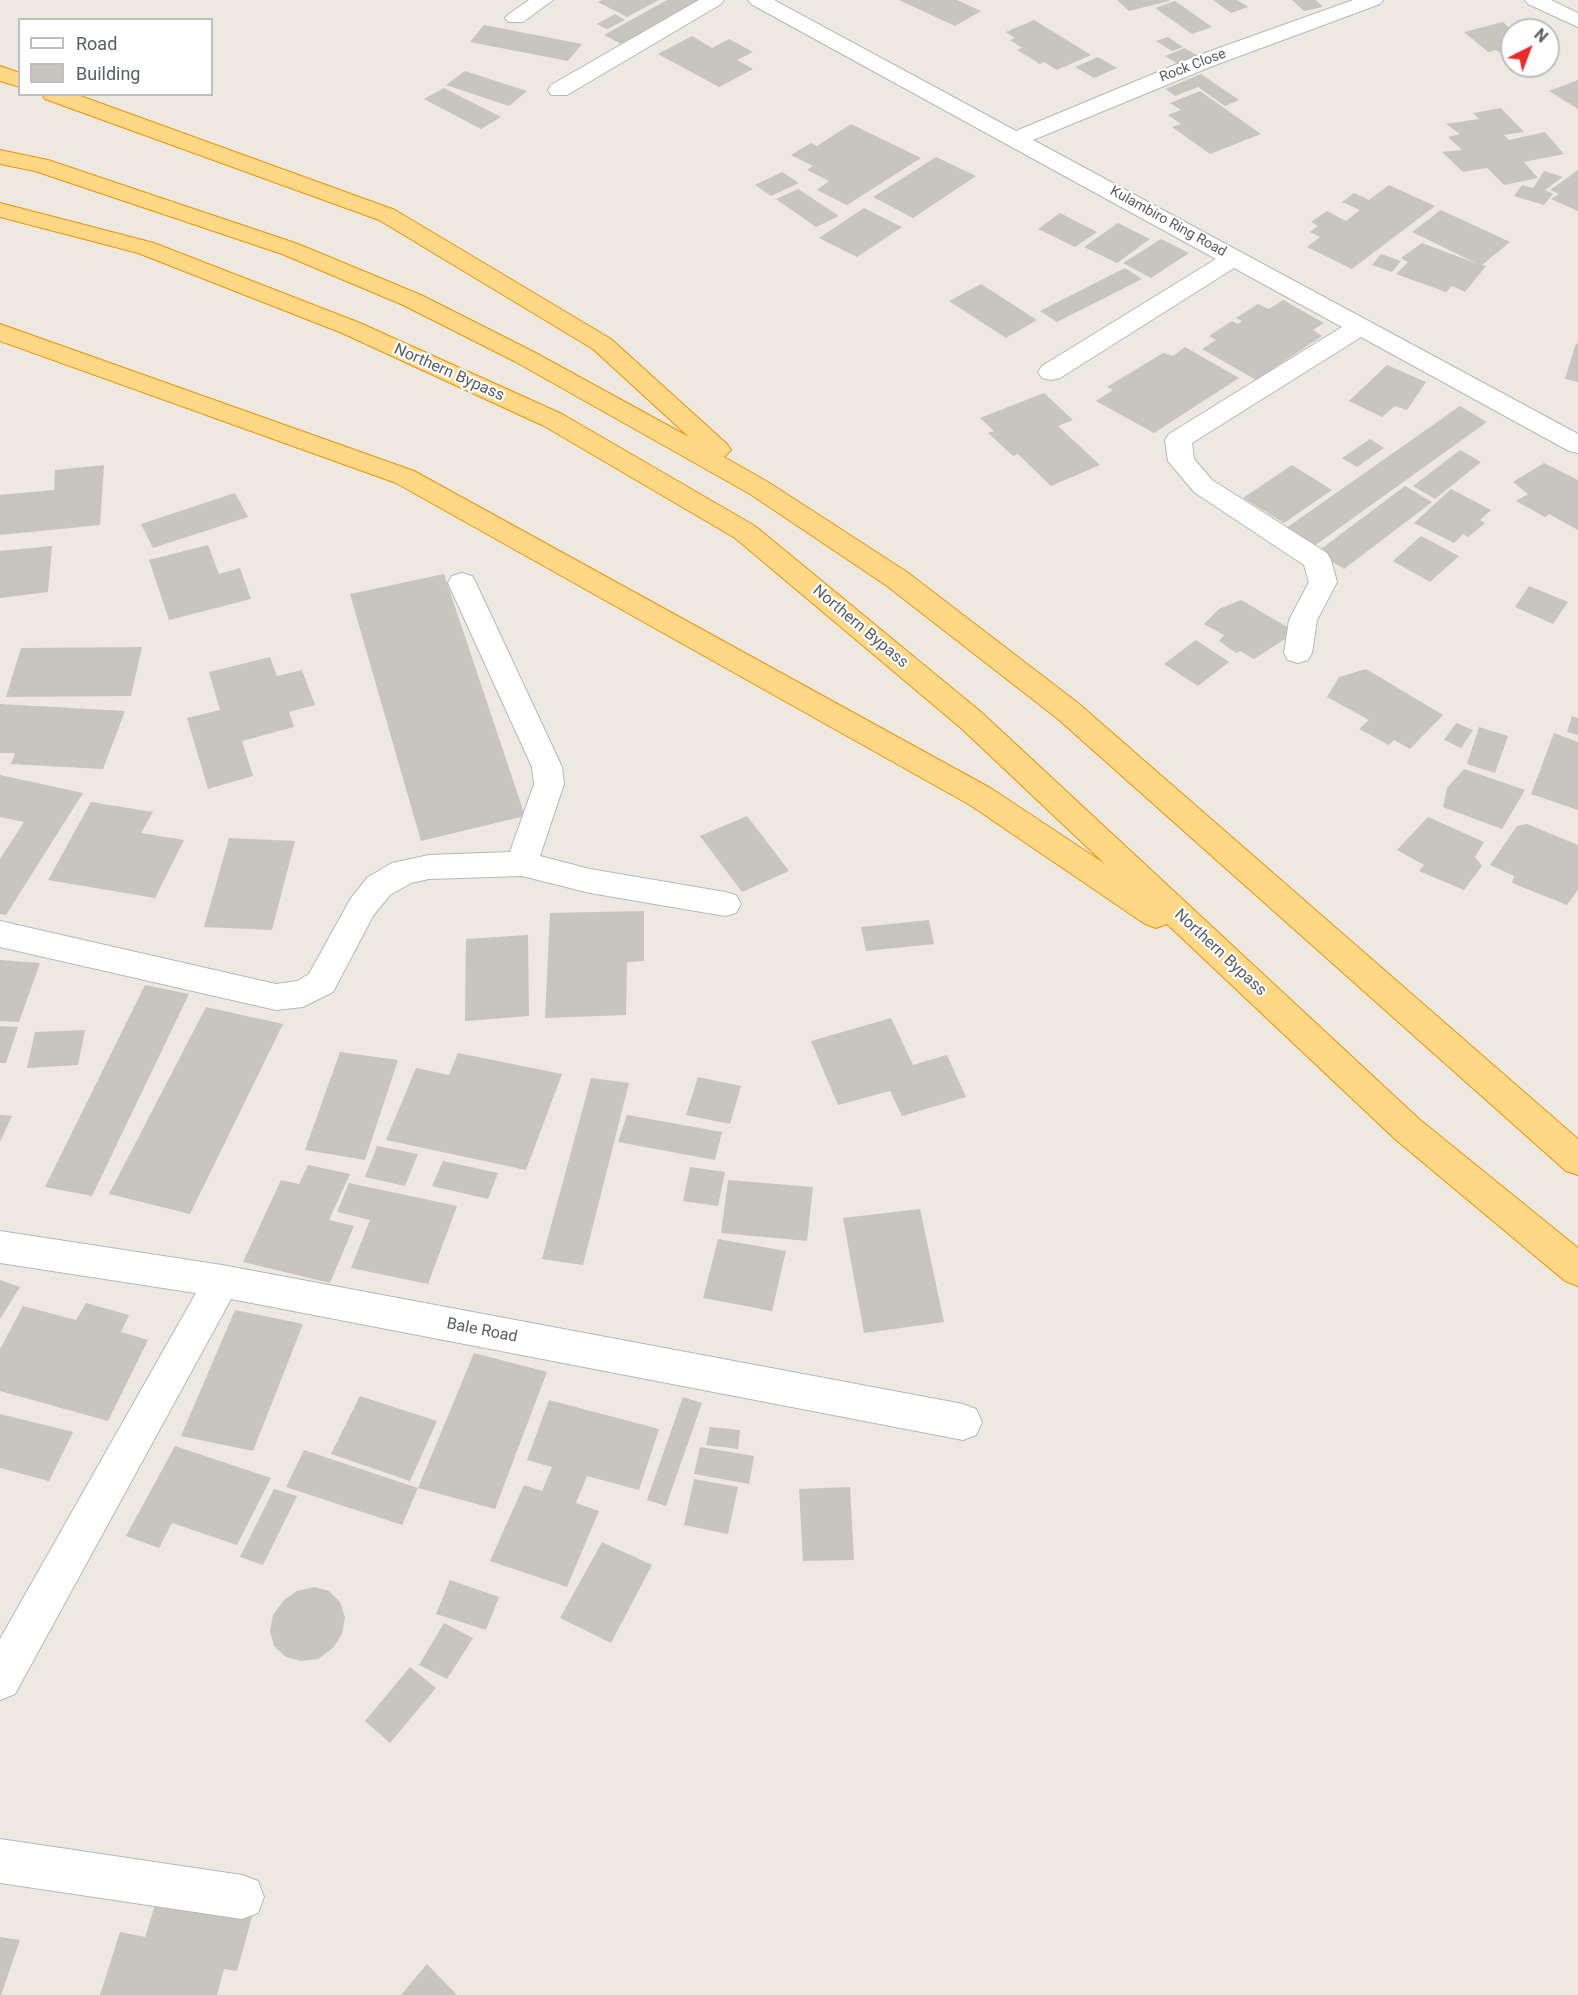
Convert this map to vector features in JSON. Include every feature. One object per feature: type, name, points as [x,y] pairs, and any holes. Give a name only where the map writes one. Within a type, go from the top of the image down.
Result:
[{"type":"highway","points":[[0,73],[18,80]]},
{"type":"highway","points":[[58,96],[387,215],[602,344],[759,488]]},
{"type":"highway","points":[[0,157],[40,165],[290,249],[412,300],[523,356],[759,488],[897,579],[1068,711],[1578,1160]]},
{"type":"highway","name":"Northern Bypass","points":[[0,210],[146,248],[351,328],[553,420],[745,532],[971,720],[1407,1129],[1578,1270]]},
{"type":"highway","points":[[0,332],[405,477],[981,797],[1240,971]]},
{"type":"street","points":[[516,18],[543,0]]},
{"type":"street","points":[[559,90],[714,0]]},
{"type":"street","name":"Kulambiro Ring Road","points":[[758,0],[1578,444]]},
{"type":"street","name":"Rock Close","points":[[1016,140],[1202,62],[1373,0]]},
{"type":"street","points":[[1535,0],[1578,21]]},
{"type":"street","points":[[1051,372],[1234,258]]},
{"type":"street","points":[[1298,653],[1303,620],[1323,582],[1317,560],[1203,486],[1181,461],[1178,440],[1360,327]]},
{"type":"street","points":[[462,583],[547,767],[549,784],[522,864]]},
{"type":"street","points":[[0,934],[276,997],[303,994],[321,983],[362,907],[379,886],[403,872],[429,867],[522,864],[590,881],[725,904]]},
{"type":"street","name":"Bale Road","points":[[0,1246],[222,1281],[963,1422]]},
{"type":"street","points":[[0,1679],[222,1281]]},
{"type":"street","points":[[0,1861],[242,1897]]},
{"type":"building","points":[[602,0],[659,0],[627,17],[598,2]]},
{"type":"building","points":[[667,0],[699,0],[621,44],[604,35]]},
{"type":"building","points":[[899,0],[957,0],[981,11],[955,26]]},
{"type":"building","points":[[1117,0],[1169,0],[1169,1],[1129,11]]},
{"type":"building","points":[[1213,0],[1237,0],[1248,7],[1231,13]]},
{"type":"building","points":[[1292,0],[1316,0],[1323,7],[1304,11]]},
{"type":"building","points":[[1175,1],[1212,27],[1192,34],[1155,8]]},
{"type":"building","points":[[615,14],[625,20],[607,29],[597,24]]},
{"type":"building","points":[[1034,20],[1091,55],[1057,70],[1044,62],[1040,64],[1017,50],[1022,48],[1010,40],[1015,38],[1006,32]]},
{"type":"building","points":[[1500,23],[1500,53],[1496,50],[1488,52],[1464,32]]},
{"type":"building","points":[[484,25],[582,44],[568,61],[470,42]]},
{"type":"building","points":[[692,36],[712,48],[729,39],[753,52],[737,60],[753,69],[719,87],[658,54]]},
{"type":"building","points":[[1168,37],[1183,47],[1172,51],[1156,41]]},
{"type":"building","points":[[1185,48],[1198,56],[1178,64],[1165,56]]},
{"type":"building","points":[[1098,57],[1117,68],[1094,78],[1075,67]]},
{"type":"building","points":[[465,71],[527,91],[509,106],[446,85]]},
{"type":"building","points":[[1201,74],[1239,100],[1225,106],[1198,87],[1175,96],[1165,89]]},
{"type":"building","points":[[1578,80],[1578,109],[1549,91]]},
{"type":"building","points":[[444,88],[501,117],[481,129],[424,99]]},
{"type":"building","points":[[1200,91],[1261,134],[1210,154],[1172,127],[1181,124],[1168,115],[1181,110],[1170,103]]},
{"type":"building","points":[[1501,108],[1524,132],[1504,135],[1509,140],[1545,132],[1564,154],[1524,162],[1538,178],[1504,185],[1487,168],[1463,172],[1442,152],[1462,150],[1448,137],[1460,134],[1446,124],[1479,119],[1473,113]]},
{"type":"building","points":[[851,124],[921,158],[847,205],[817,190],[829,181],[807,170],[813,166],[791,155],[811,143],[817,146]]},
{"type":"building","points":[[936,157],[976,176],[913,218],[873,197]]},
{"type":"building","points":[[1578,170],[1578,211],[1551,199],[1559,194],[1550,190]]},
{"type":"building","points":[[1544,171],[1563,177],[1545,190],[1553,194],[1544,205],[1514,196],[1522,185],[1533,188]]},
{"type":"building","points":[[782,172],[799,183],[771,196],[755,185]]},
{"type":"building","points":[[1389,185],[1435,206],[1352,269],[1307,247],[1320,237],[1310,232],[1318,226],[1311,222],[1327,211],[1346,221],[1360,210],[1342,202],[1354,193],[1369,200]]},
{"type":"building","points":[[798,189],[839,216],[816,227],[776,199]]},
{"type":"building","points":[[864,208],[902,227],[857,257],[819,238]]},
{"type":"building","points":[[1441,210],[1510,242],[1482,265],[1486,266],[1465,292],[1452,286],[1446,292],[1396,274],[1408,262],[1401,258],[1422,243],[1478,264],[1412,232]]},
{"type":"building","points":[[1060,213],[1097,232],[1075,247],[1038,229]]},
{"type":"building","points":[[1118,223],[1150,239],[1117,263],[1084,247]]},
{"type":"building","points":[[1161,239],[1189,253],[1151,278],[1123,263]]},
{"type":"building","points":[[1381,254],[1401,261],[1392,272],[1372,265]]},
{"type":"building","points":[[1125,268],[1142,279],[1057,322],[1040,311]]},
{"type":"building","points":[[981,284],[1037,320],[1006,338],[949,301]]},
{"type":"building","points":[[1283,300],[1324,323],[1313,330],[1322,336],[1256,380],[1202,349],[1216,340],[1209,336],[1232,321],[1238,324],[1242,321],[1236,318],[1258,304],[1269,309]]},
{"type":"building","points":[[1576,343],[1578,344],[1578,382],[1565,379]]},
{"type":"building","points":[[1185,347],[1239,378],[1154,433],[1096,401],[1113,390],[1107,387],[1163,353],[1173,356]]},
{"type":"building","points":[[1387,365],[1426,382],[1407,410],[1395,406],[1382,417],[1349,401]]},
{"type":"building","points":[[1044,393],[1073,420],[1058,426],[1100,465],[1051,486],[1018,454],[1013,456],[988,433],[994,431],[980,418]]},
{"type":"building","points":[[1460,406],[1487,422],[1310,549],[1282,531]]},
{"type":"building","points":[[1370,439],[1384,448],[1357,467],[1342,458]]},
{"type":"building","points":[[1460,450],[1481,462],[1435,499],[1413,486]]},
{"type":"building","points":[[1544,463],[1578,480],[1578,530],[1549,514],[1545,517],[1516,501],[1528,494],[1513,482]]},
{"type":"building","points":[[104,465],[100,525],[0,535],[0,495],[54,490],[55,470]]},
{"type":"building","points":[[1292,465],[1332,490],[1284,523],[1243,498]]},
{"type":"building","points":[[1405,486],[1432,502],[1344,569],[1317,552]]},
{"type":"building","points":[[1451,489],[1491,510],[1480,520],[1485,523],[1468,537],[1463,534],[1454,543],[1414,523]]},
{"type":"building","points":[[235,493],[248,517],[153,548],[141,524]]},
{"type":"building","points":[[1421,536],[1459,556],[1430,582],[1393,561]]},
{"type":"building","points":[[208,545],[219,574],[240,568],[251,599],[169,620],[149,560]]},
{"type":"building","points":[[52,546],[48,592],[0,598],[0,551]]},
{"type":"building","points":[[444,574],[525,816],[421,841],[350,594]]},
{"type":"building","points":[[1529,586],[1568,602],[1553,624],[1515,607]]},
{"type":"building","points":[[1241,600],[1296,632],[1254,659],[1240,651],[1236,653],[1219,641],[1224,635],[1204,624],[1219,609]]},
{"type":"building","points":[[1196,640],[1229,662],[1198,686],[1164,664]]},
{"type":"building","points":[[142,647],[131,696],[6,697],[21,648]]},
{"type":"building","points":[[270,657],[277,676],[302,670],[315,705],[289,712],[294,727],[242,741],[253,776],[208,789],[187,718],[220,710],[209,672]]},
{"type":"building","points":[[1366,669],[1443,715],[1410,749],[1394,740],[1389,745],[1359,729],[1369,720],[1327,697],[1339,677]]},
{"type":"building","points":[[0,704],[125,711],[103,769],[11,764],[15,753],[0,753]]},
{"type":"building","points":[[1572,716],[1578,718],[1578,735],[1567,732]]},
{"type":"building","points":[[1456,723],[1473,730],[1461,748],[1444,740]]},
{"type":"building","points":[[1479,727],[1508,736],[1495,773],[1467,764]]},
{"type":"building","points":[[1554,733],[1578,742],[1578,810],[1531,794]]},
{"type":"building","points":[[1464,769],[1525,790],[1502,829],[1443,807],[1447,788]]},
{"type":"building","points":[[0,775],[83,793],[6,915],[0,914],[0,859],[24,822],[0,817]]},
{"type":"building","points":[[91,802],[153,812],[141,833],[184,840],[155,898],[48,880]]},
{"type":"building","points":[[747,816],[789,871],[742,892],[700,836]]},
{"type":"building","points":[[1428,817],[1484,842],[1475,857],[1482,866],[1464,890],[1419,871],[1424,865],[1397,850]]},
{"type":"building","points":[[1527,824],[1578,845],[1578,890],[1567,905],[1512,883],[1514,876],[1490,865],[1517,826]]},
{"type":"building","points":[[229,838],[295,841],[272,930],[204,927]]},
{"type":"building","points":[[644,911],[644,961],[627,962],[626,1015],[545,1018],[550,913]]},
{"type":"building","points":[[929,920],[934,944],[866,951],[861,927]]},
{"type":"building","points":[[528,935],[529,1016],[465,1021],[466,939]]},
{"type":"building","points":[[0,960],[40,963],[19,1022],[0,1021]]},
{"type":"building","points":[[145,985],[189,994],[92,1196],[45,1187]]},
{"type":"building","points":[[206,1007],[283,1024],[190,1214],[109,1194]]},
{"type":"building","points":[[891,1018],[913,1065],[947,1055],[966,1097],[902,1116],[890,1091],[838,1105],[811,1041]]},
{"type":"building","points":[[0,1026],[18,1027],[6,1063],[0,1063]]},
{"type":"building","points":[[85,1030],[78,1065],[27,1068],[35,1032]]},
{"type":"building","points":[[340,1052],[398,1060],[365,1160],[305,1150]]},
{"type":"building","points":[[458,1053],[562,1074],[526,1170],[386,1140],[416,1068],[449,1075]]},
{"type":"building","points":[[698,1077],[741,1086],[730,1124],[686,1115]]},
{"type":"building","points":[[591,1078],[629,1083],[583,1265],[542,1259]]},
{"type":"building","points":[[0,1115],[12,1116],[0,1142]]},
{"type":"building","points":[[627,1115],[722,1132],[715,1160],[618,1142]]},
{"type":"building","points":[[377,1146],[418,1154],[405,1186],[365,1177]]},
{"type":"building","points":[[443,1161],[498,1173],[488,1199],[432,1186]]},
{"type":"building","points":[[308,1165],[350,1174],[329,1220],[354,1226],[330,1283],[243,1262],[281,1180],[299,1184]]},
{"type":"building","points":[[690,1167],[725,1172],[718,1206],[683,1201]]},
{"type":"building","points":[[728,1180],[813,1187],[807,1241],[721,1233]]},
{"type":"building","points":[[349,1183],[457,1206],[428,1284],[351,1268],[370,1220],[337,1212]]},
{"type":"building","points":[[920,1209],[944,1322],[864,1333],[843,1218]]},
{"type":"building","points":[[718,1239],[786,1251],[772,1311],[703,1298]]},
{"type":"building","points":[[0,1280],[20,1287],[0,1319]]},
{"type":"building","points":[[86,1303],[129,1315],[121,1332],[148,1340],[108,1421],[0,1391],[0,1349],[23,1306],[76,1320]]},
{"type":"building","points":[[235,1310],[303,1324],[253,1451],[181,1436]]},
{"type":"building","points":[[474,1353],[547,1372],[495,1509],[418,1488]]},
{"type":"building","points":[[360,1396],[437,1421],[410,1481],[331,1454]]},
{"type":"building","points":[[683,1397],[702,1403],[666,1506],[647,1500]]},
{"type":"building","points":[[549,1400],[659,1429],[639,1490],[587,1476],[576,1503],[599,1511],[567,1587],[490,1561],[524,1485],[542,1491],[552,1467],[527,1460]]},
{"type":"building","points":[[0,1414],[73,1432],[49,1481],[0,1468]]},
{"type":"building","points":[[710,1427],[740,1430],[738,1449],[706,1445]]},
{"type":"building","points":[[175,1446],[271,1478],[237,1545],[172,1523],[159,1548],[126,1536]]},
{"type":"building","points":[[700,1447],[754,1456],[749,1484],[694,1474]]},
{"type":"building","points":[[304,1450],[418,1488],[402,1525],[286,1487]]},
{"type":"building","points":[[694,1479],[738,1487],[728,1534],[684,1525]]},
{"type":"building","points":[[850,1487],[854,1560],[803,1561],[799,1489]]},
{"type":"building","points":[[274,1489],[297,1496],[263,1565],[240,1557]]},
{"type":"building","points":[[602,1542],[652,1565],[611,1643],[560,1618]]},
{"type":"building","points":[[450,1580],[499,1597],[486,1630],[436,1614]]},
{"type":"building","points":[[314,1587],[329,1591],[340,1602],[345,1617],[342,1634],[333,1648],[318,1659],[301,1661],[286,1657],[274,1646],[270,1631],[273,1615],[284,1600],[297,1591]]},
{"type":"building","points":[[444,1623],[473,1638],[447,1679],[419,1665]]},
{"type":"building","points":[[410,1667],[436,1688],[390,1743],[365,1721]]},
{"type":"building","points":[[156,1902],[252,1917],[237,1971],[224,1969],[217,1995],[100,1995],[120,1932],[145,1937]]},
{"type":"building","points":[[0,1937],[20,1940],[1,1995],[0,1995]]},
{"type":"building","points":[[427,1964],[457,1995],[401,1995]]}]
